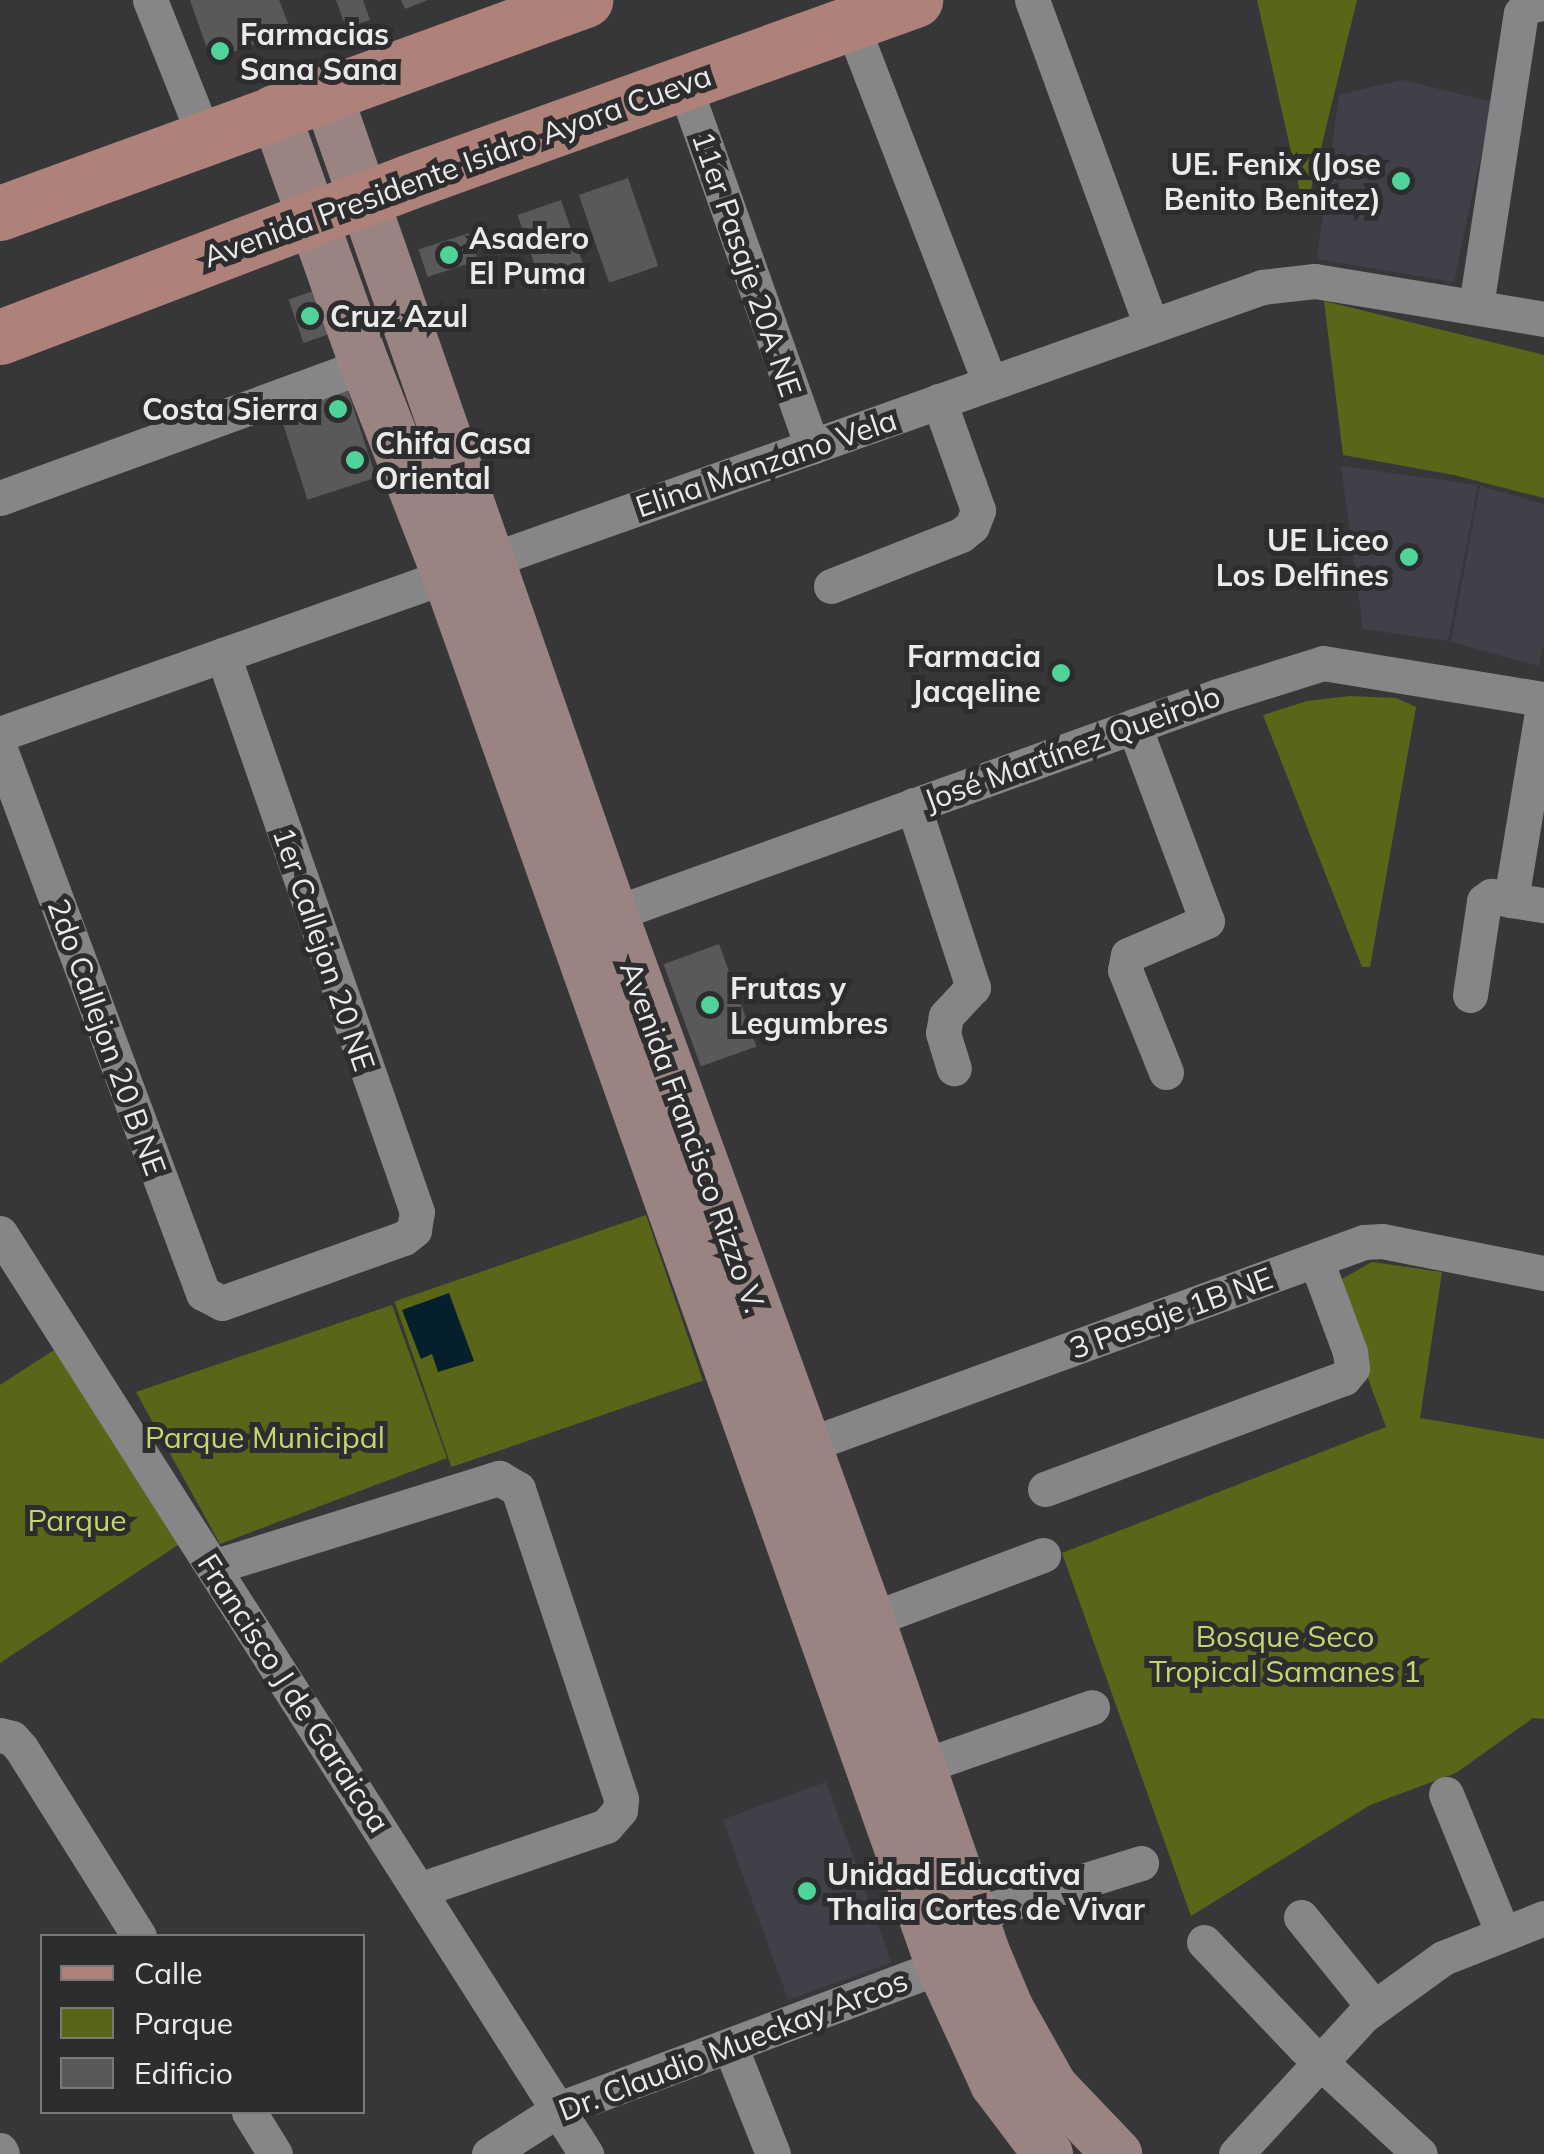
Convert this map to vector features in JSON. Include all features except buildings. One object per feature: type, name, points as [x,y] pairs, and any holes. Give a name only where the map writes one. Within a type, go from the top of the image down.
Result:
[{"type":"main road","points":[[0,213],[326,90],[584,0]]},
{"type":"main road","name":"Avenida Presidente Isidro Ayora Cueva","points":[[0,337],[339,208],[916,0]]},
{"type":"main road","name":"Avenida Francisco Rizzo V.","points":[[326,90],[339,208],[365,365],[468,568],[612,914],[923,1766],[966,1944],[994,2084],[1048,2154]]},
{"type":"main road","name":"Avenida Francisco Rizzo V.","points":[[274,110],[339,208],[966,1944],[1045,2075],[1117,2154]]},
{"type":"street","points":[[150,0],[204,136]]},
{"type":"street","points":[[1032,0],[1151,326]]},
{"type":"street","points":[[1476,306],[1522,13],[1527,6],[1544,3]]},
{"type":"street","points":[[852,23],[990,384]]},
{"type":"street","name":"11er Pasaje 20A NE","points":[[683,82],[812,447]]},
{"type":"street","name":"Elina Manzano Vela","points":[[0,734],[1262,286],[1315,280],[1544,318]]},
{"type":"street","points":[[0,498],[365,365]]},
{"type":"street","points":[[831,586],[972,526],[978,510],[939,402]]},
{"type":"street","name":"1er Callejon 20 NE","points":[[223,656],[417,1212],[414,1230],[404,1238],[232,1300]]},
{"type":"street","name":"José Martínez Queirolo","points":[[612,914],[1134,726],[1323,663],[1544,699]]},
{"type":"street","points":[[1470,994],[1484,901],[1491,896],[1528,902],[1544,699]]},
{"type":"street","points":[[1134,726],[1207,921],[1128,955],[1125,970],[1166,1072]]},
{"type":"street","name":"2do Callejon 20 B NE","points":[[0,749],[196,1280],[212,1301],[232,1300]]},
{"type":"street","points":[[912,805],[973,987],[946,1016],[943,1033],[954,1068]]},
{"type":"street","name":"Francisco J de Garaicoa","points":[[0,1233],[586,2154]]},
{"type":"street","name":"3 Pasaje 1B NE","points":[[805,1446],[1364,1242],[1382,1241],[1544,1272]]},
{"type":"street","points":[[1045,1489],[1344,1378],[1352,1368],[1350,1352],[1316,1260]]},
{"type":"street","points":[[213,1567],[499,1478],[518,1489],[621,1799],[620,1810],[606,1826],[420,1890]]},
{"type":"street","points":[[870,1620],[1043,1555]]},
{"type":"street","points":[[923,1766],[1092,1707]]},
{"type":"street","points":[[0,1736],[12,1738],[21,1748],[138,1934]]},
{"type":"street","points":[[1446,1794],[1503,1934]]},
{"type":"street","name":"Dr. Claudio Mueckay Arcos","points":[[488,2154],[559,2109],[730,2046],[1141,1863]]},
{"type":"street","points":[[1301,1916],[1374,2008]]},
{"type":"street","points":[[1236,2154],[1374,2008],[1443,1958],[1544,1918]]},
{"type":"street","points":[[1204,1942],[1321,2062],[1420,2154]]},
{"type":"street","points":[[730,2046],[773,2154]]},
{"type":"street","points":[[249,2114],[275,2154]]},
{"type":"shaded area","name":"UE. Fenix (Jose Benito Benitez)","points":[[1402,80],[1492,102],[1454,282],[1317,259],[1339,95]]},
{"type":"shaded area","name":"UE Liceo Los Delfines","points":[[1341,466],[1478,485],[1448,641],[1363,629]]},
{"type":"shaded area","points":[[1480,486],[1544,504],[1544,643],[1539,666],[1451,642]]},
{"type":"shaded area","name":"Unidad Educativa Thalia Cortes de Vivar","points":[[826,1782],[892,1962],[788,2000],[723,1820]]},
{"type":"green space","points":[[1257,0],[1357,0],[1305,214]]},
{"type":"green space","points":[[1324,301],[1544,355],[1544,498],[1454,475],[1343,455]]},
{"type":"green space","points":[[1350,696],[1396,698],[1416,707],[1370,967],[1362,967],[1263,715],[1307,701]]},
{"type":"green space","points":[[646,1215],[703,1380],[451,1467],[394,1302]]},
{"type":"green space","name":"Bosque Seco Tropical Samanes 1","points":[[1372,1262],[1442,1272],[1420,1418],[1544,1439],[1544,1719],[1533,1718],[1456,1773],[1370,1805],[1191,1916],[1062,1553],[1386,1427],[1333,1284]]},
{"type":"green space","name":"Parque Municipal","points":[[392,1305],[447,1458],[220,1544],[136,1392]]},
{"type":"green space","name":"Parque","points":[[57,1348],[184,1541],[0,1663],[0,1385]]},
{"type":"water","points":[[449,1293],[474,1361],[438,1372],[432,1354],[421,1359],[402,1310]]},
{"type":"place","name":"Farmacias Sana Sana","points":[[220,51]]},
{"type":"place","name":"UE. Fenix (Jose Benito Benitez)","points":[[1401,181]]},
{"type":"place","name":"Asadero El Puma","points":[[449,255]]},
{"type":"place","name":"Cruz Azul","points":[[310,316]]},
{"type":"place","name":"Costa Sierra","points":[[338,409]]},
{"type":"place","name":"Chifa Casa Oriental","points":[[355,460]]},
{"type":"place","name":"UE Liceo Los Delfines","points":[[1409,557]]},
{"type":"place","name":"Farmacia Jacqeline","points":[[1061,673]]},
{"type":"place","name":"Frutas y Legumbres","points":[[710,1005]]},
{"type":"place","name":"Unidad Educativa Thalia Cortes de Vivar","points":[[807,1891]]}]
